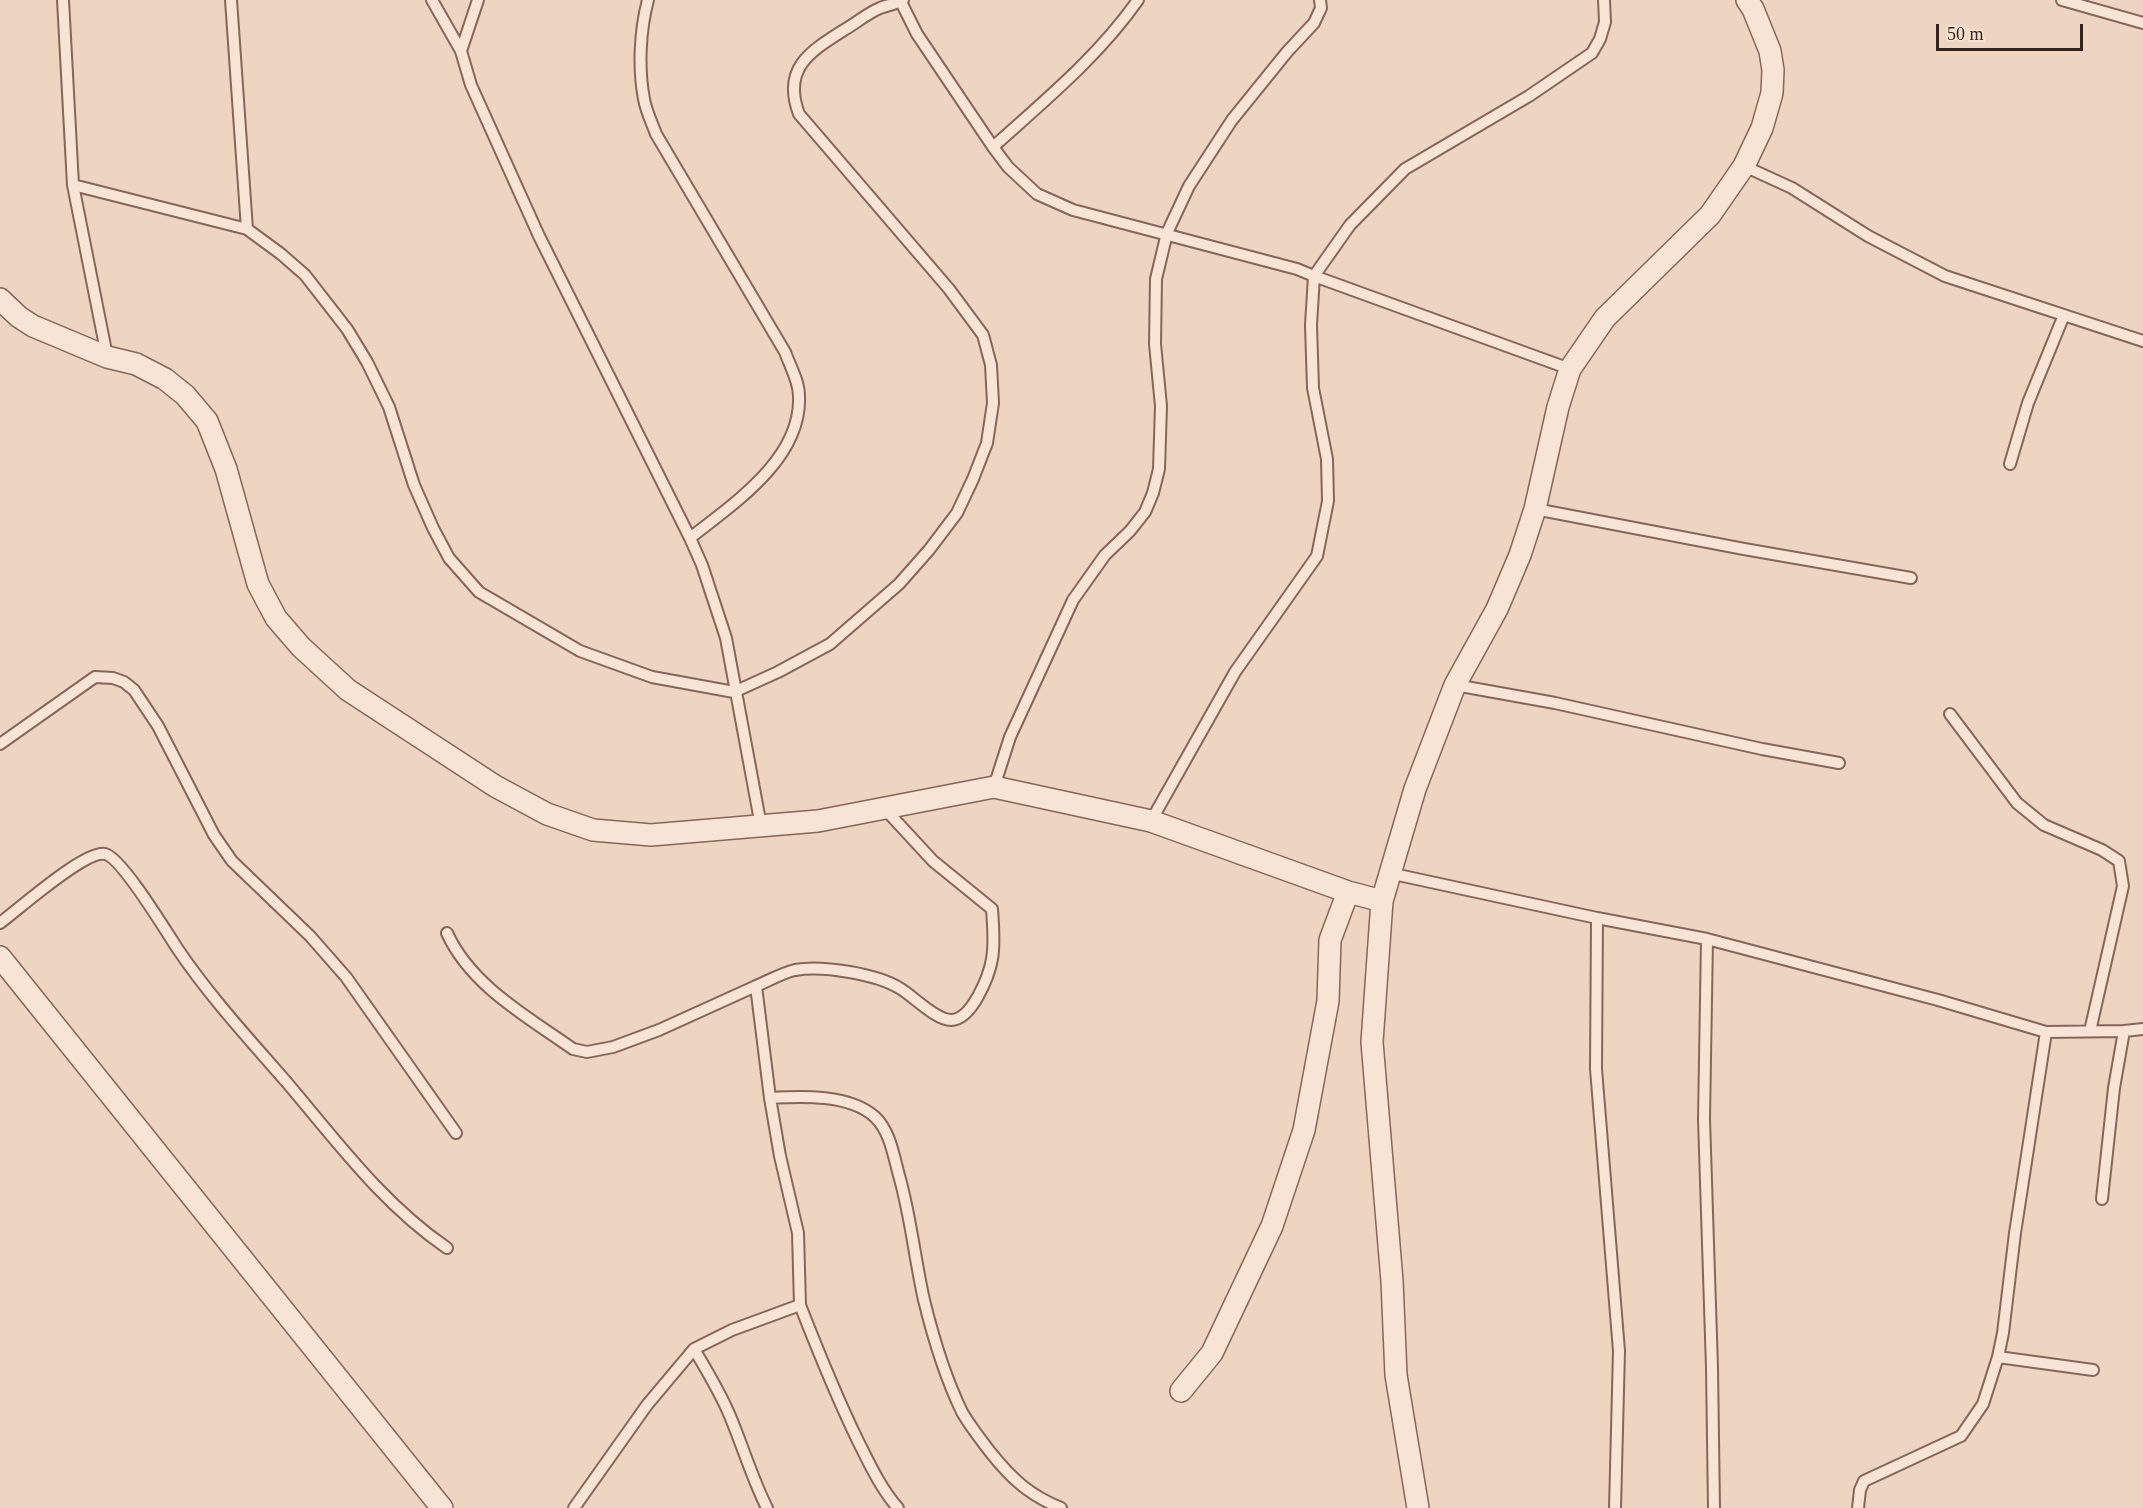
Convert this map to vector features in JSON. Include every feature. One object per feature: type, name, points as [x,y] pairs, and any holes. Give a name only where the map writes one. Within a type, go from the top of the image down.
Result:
[{"type":"street","points":[[1418,1508],[1396,1375],[1392,1281],[1372,1042],[1382,901],[1415,789],[1455,686],[1497,609],[1520,555],[1570,369],[1605,318],[1710,215],[1744,166],[1762,128],[1772,93],[1773,70],[1770,51],[1753,9],[1746,0]]},
{"type":"street","points":[[0,299],[19,317],[33,326],[107,357],[136,364],[165,379],[189,400],[207,421],[226,469],[258,584],[276,618],[300,647],[348,690],[495,786],[547,814],[592,830],[651,835],[818,821],[993,787],[1151,821],[1348,892],[1382,901]]},
{"type":"street","points":[[1181,1391],[1212,1353],[1276,1216],[1304,1130],[1328,1001],[1330,940],[1348,892]]},
{"type":"street","points":[[1,964],[442,1508]]},
{"type":"lane","points":[[63,0],[74,185],[107,357]]},
{"type":"lane","points":[[231,0],[247,229]]},
{"type":"lane","points":[[432,0],[461,51],[471,84],[487,123],[539,236],[702,565],[726,638],[760,826]]},
{"type":"lane","points":[[461,51],[478,0]]},
{"type":"lane","points":[[648,0],[640,57],[644,99],[656,134],[785,352],[799,395],[798,412],[793,431],[783,450],[764,475],[748,492],[690,538]]},
{"type":"lane","points":[[993,147],[1061,87],[1120,26],[1138,0]]},
{"type":"lane","points":[[993,787],[1010,737],[1074,600],[1105,555],[1130,531],[1144,512],[1153,494],[1159,469],[1161,417],[1155,344],[1156,279],[1167,233],[1189,186],[1232,120],[1287,52],[1314,23],[1321,8],[1320,0]]},
{"type":"lane","points":[[1151,821],[1235,672],[1317,556],[1328,501],[1327,459],[1313,388],[1311,325],[1314,276],[1350,225],[1405,169],[1529,96],[1592,53],[1600,39],[1605,22],[1604,0]]},
{"type":"lane","points":[[2061,0],[2143,23]]},
{"type":"lane","points":[[74,185],[247,229],[305,275],[347,329],[367,362],[388,407],[414,485],[433,528],[448,558],[479,592],[580,651],[652,677],[734,692],[830,644],[899,584],[957,513],[987,443],[993,403],[991,365],[983,335],[949,289],[800,114],[794,100],[793,87],[796,74],[805,58],[819,45],[879,8],[902,1],[917,34],[993,147],[1008,167],[1037,194],[1073,210],[1297,269],[1570,369]]},
{"type":"lane","points":[[1744,166],[1792,188],[1868,236],[1945,276],[2143,341]]},
{"type":"lane","points":[[2010,464],[2028,403],[2064,315]]},
{"type":"lane","points":[[1534,509],[1911,578]]},
{"type":"lane","points":[[0,744],[95,677],[113,678],[129,686],[158,726],[214,834],[232,861],[310,936],[346,977],[456,1133]]},
{"type":"lane","points":[[1455,686],[1555,703],[1762,749],[1839,763]]},
{"type":"lane","points":[[1950,714],[2017,803],[2044,825],[2102,850],[2119,861],[2123,886],[2090,1031]]},
{"type":"lane","points":[[447,933],[458,954],[497,994],[573,1049],[587,1052],[613,1047],[659,1030],[795,970],[828,969],[870,975],[899,987],[946,1019],[957,1019],[970,1010],[988,974],[992,960],[994,933],[992,909],[933,861],[884,808]]},
{"type":"lane","points":[[0,923],[89,856],[104,854],[111,857],[133,882],[195,975],[339,1146],[396,1207],[447,1248]]},
{"type":"lane","points":[[1389,873],[1707,939],[1938,1000],[2046,1032],[2143,1029]]},
{"type":"lane","points":[[1597,918],[1596,1069],[1619,1351],[1615,1508]]},
{"type":"lane","points":[[1707,939],[1704,1119],[1713,1368],[1714,1508]]},
{"type":"lane","points":[[756,986],[770,1098],[780,1156],[798,1233],[800,1305],[829,1382],[867,1458],[898,1508]]},
{"type":"lane","points":[[2102,1199],[2114,1088],[2124,1031]]},
{"type":"lane","points":[[1858,1508],[1860,1490],[1867,1479],[1961,1436],[1983,1404],[1998,1358],[2046,1032]]},
{"type":"lane","points":[[770,1098],[803,1096],[838,1100],[862,1109],[883,1125],[909,1212],[924,1300],[949,1380],[963,1413],[1008,1474],[1038,1499],[1061,1508]]},
{"type":"lane","points":[[574,1508],[647,1405],[694,1349],[732,1330],[800,1305]]},
{"type":"lane","points":[[694,1349],[717,1387],[752,1478],[767,1508]]},
{"type":"lane","points":[[1998,1358],[2093,1370]]}]
